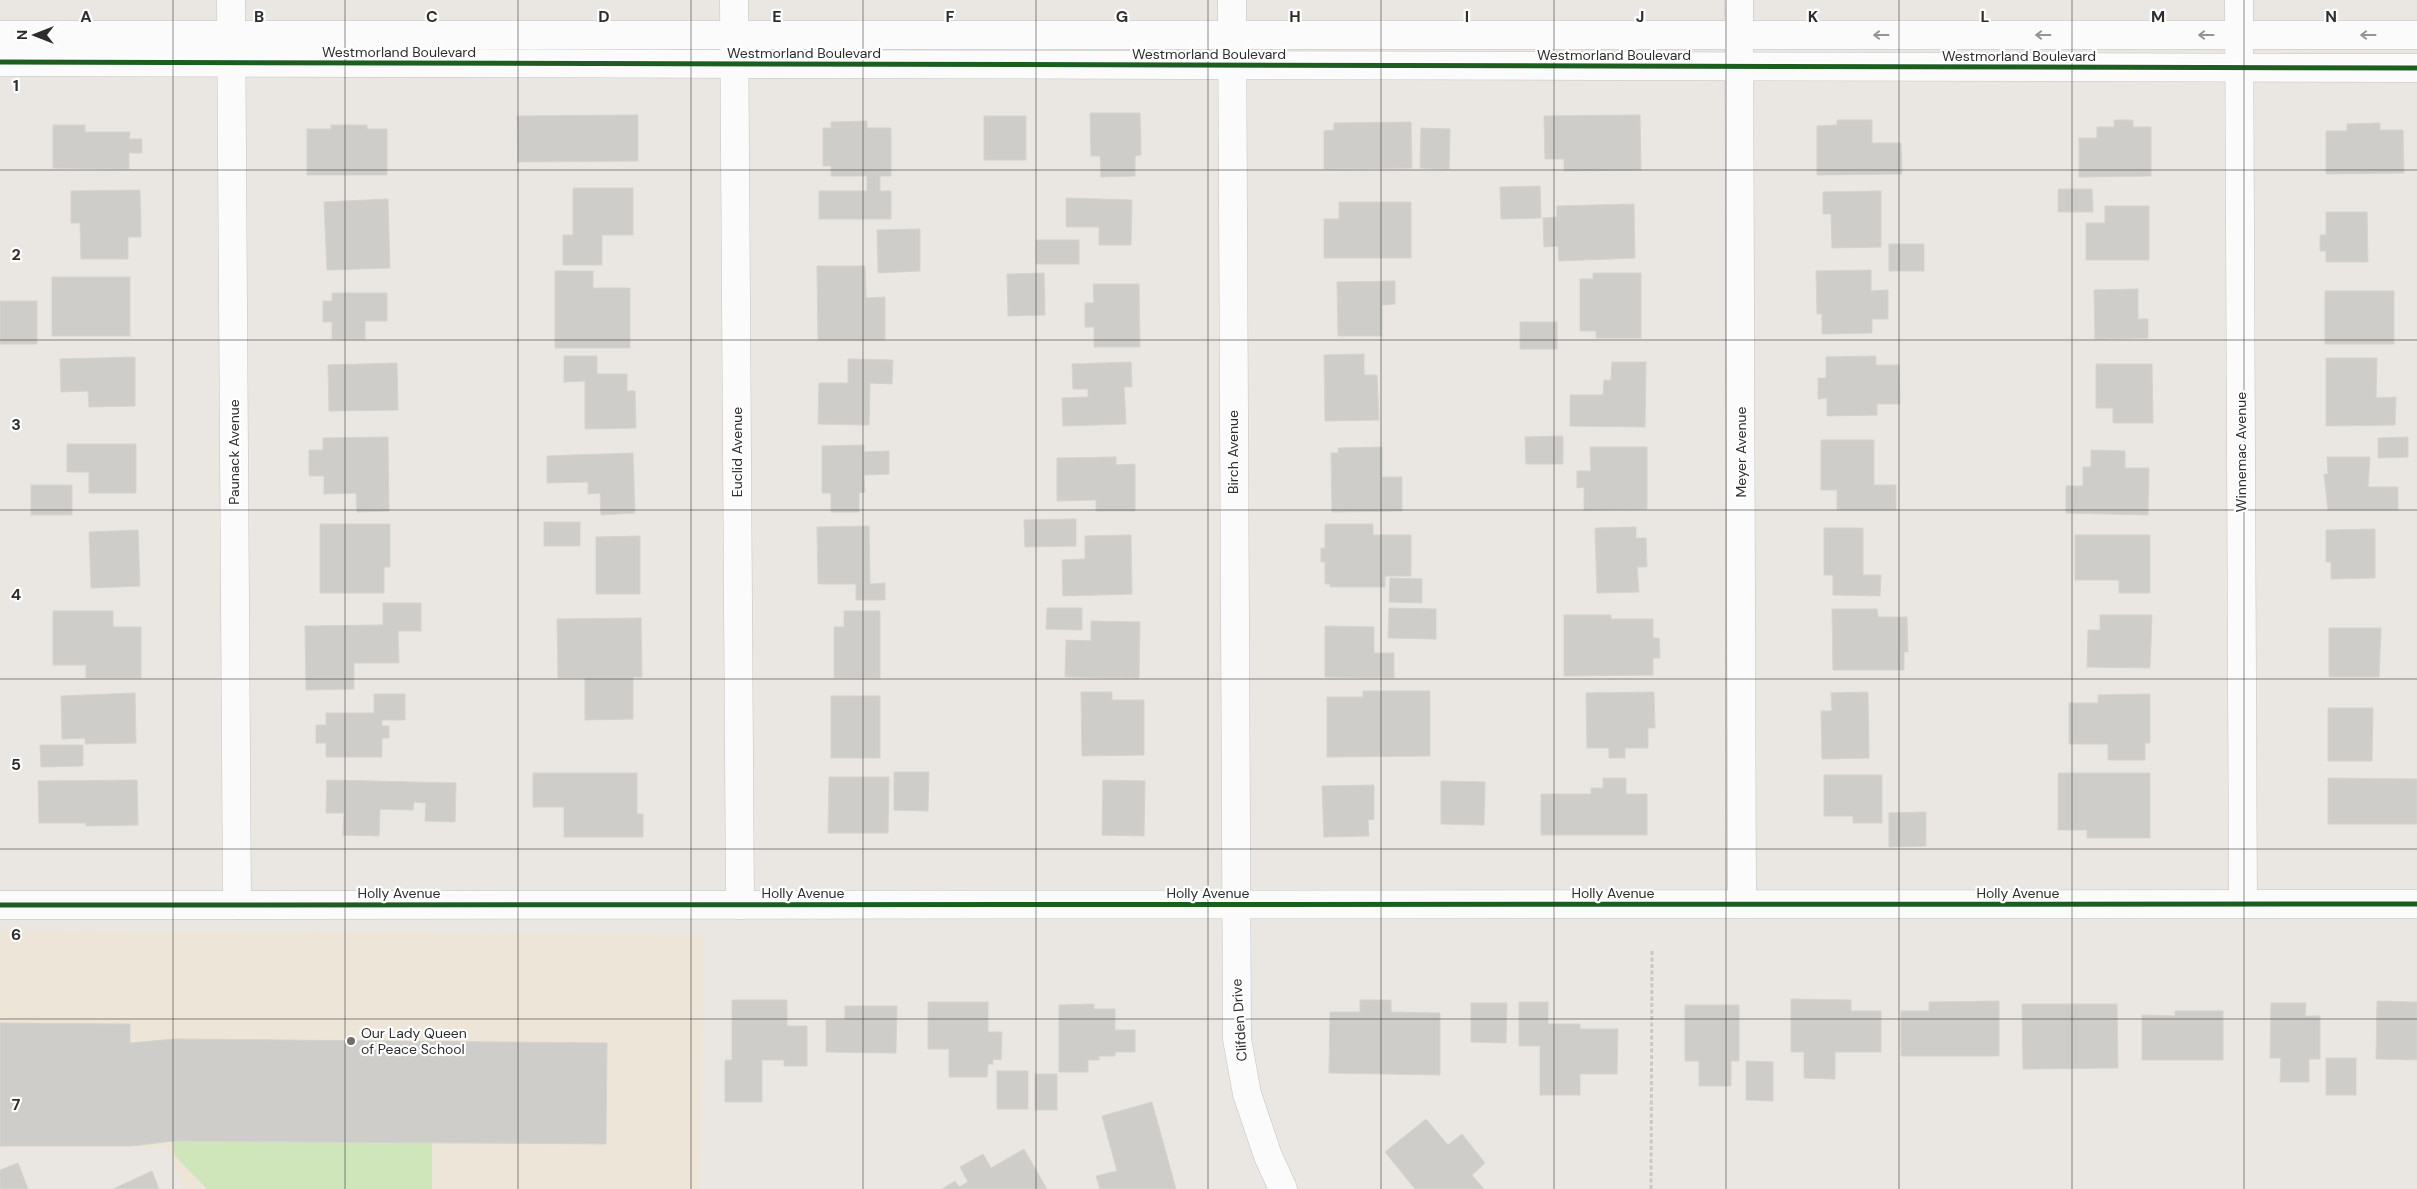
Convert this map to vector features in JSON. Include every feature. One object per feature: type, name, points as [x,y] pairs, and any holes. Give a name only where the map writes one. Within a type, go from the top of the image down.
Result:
[{"type":"street","name":"Paunack Avenue","points":[[231,0],[237,905]]},
{"type":"street","name":"Euclid Avenue","points":[[734,0],[740,905]]},
{"type":"street","name":"Birch Avenue","points":[[1232,0],[1235,904]]},
{"type":"street","name":"Meyer Avenue","points":[[1739,0],[1742,904]]},
{"type":"street","name":"Winnemac Avenue","points":[[2239,0],[2243,904]]},
{"type":"street","name":"Westmorland Boulevard","points":[[0,34],[2417,35]]},
{"type":"street","name":"Westmorland Boulevard","points":[[0,62],[2417,68]]},
{"type":"street","name":"Clifden Drive","points":[[1235,904],[1238,1038],[1247,1094],[1265,1147],[1283,1189]]},
{"type":"street","name":"Holly Avenue","points":[[0,905],[2417,904]]},
{"type":"path","points":[[1651,1189],[1652,948]]},
{"type":"shaded area","name":"Our Lady Queen of Peace School","points":[[0,930],[704,934],[700,1189],[184,1189],[168,1149],[0,1149]]},
{"type":"green space","points":[[174,1141],[432,1143],[432,1189],[207,1189],[174,1155]]},
{"type":"building","points":[[1090,113],[1140,113],[1141,155],[1135,156],[1135,176],[1101,177],[1100,156],[1091,156]]},
{"type":"building","points":[[638,115],[638,161],[518,162],[517,116]]},
{"type":"building","points":[[1640,115],[1641,170],[1564,171],[1564,159],[1545,159],[1544,116]]},
{"type":"building","points":[[984,116],[1026,116],[1026,160],[984,160]]},
{"type":"building","points":[[1837,120],[1872,120],[1872,143],[1901,143],[1902,174],[1817,175],[1817,126],[1837,125]]},
{"type":"building","points":[[2114,120],[2133,120],[2133,127],[2151,127],[2151,176],[2079,177],[2079,138],[2097,138],[2097,127],[2114,127]]},
{"type":"building","points":[[867,121],[867,128],[891,128],[891,176],[880,176],[880,191],[891,191],[891,219],[819,219],[819,191],[867,191],[867,176],[831,176],[831,166],[823,166],[823,128],[831,128],[831,122]]},
{"type":"building","points":[[1411,122],[1412,168],[1324,169],[1324,131],[1334,130],[1334,123]]},
{"type":"building","points":[[2380,123],[2380,130],[2403,130],[2404,173],[2326,174],[2326,131],[2347,131],[2347,124]]},
{"type":"building","points":[[53,125],[85,125],[85,132],[130,132],[129,139],[142,139],[142,153],[129,153],[129,169],[53,168]]},
{"type":"building","points":[[331,125],[367,125],[367,129],[387,129],[387,175],[307,175],[307,129],[331,129]]},
{"type":"building","points":[[1421,128],[1450,129],[1449,169],[1420,168]]},
{"type":"building","points":[[1540,186],[1541,218],[1501,219],[1500,187]]},
{"type":"building","points":[[573,188],[633,188],[633,235],[602,235],[602,265],[563,265],[563,235],[573,235]]},
{"type":"building","points":[[2058,189],[2092,189],[2093,212],[2058,212]]},
{"type":"building","points":[[140,190],[141,237],[128,237],[128,259],[81,259],[80,223],[71,223],[71,191]]},
{"type":"building","points":[[1881,191],[1881,247],[1832,248],[1831,214],[1823,214],[1823,192]]},
{"type":"building","points":[[1066,198],[1132,200],[1131,245],[1099,245],[1099,227],[1066,227]]},
{"type":"building","points":[[388,199],[390,268],[327,270],[324,202]]},
{"type":"building","points":[[1339,202],[1411,202],[1411,258],[1324,258],[1324,219],[1339,219]]},
{"type":"building","points":[[1634,204],[1635,258],[1559,261],[1558,246],[1544,247],[1543,218],[1557,217],[1557,206]]},
{"type":"building","points":[[2105,206],[2149,206],[2149,260],[2086,260],[2086,223],[2105,223]]},
{"type":"building","points":[[2326,212],[2367,212],[2368,262],[2326,262],[2326,251],[2320,251],[2320,235],[2326,235]]},
{"type":"building","points":[[920,229],[920,271],[878,273],[877,230]]},
{"type":"building","points":[[1036,240],[1079,240],[1079,264],[1036,264]]},
{"type":"building","points":[[1889,244],[1924,244],[1924,271],[1889,271]]},
{"type":"building","points":[[817,266],[865,266],[866,298],[885,297],[885,340],[818,340]]},
{"type":"building","points":[[1871,270],[1871,291],[1888,290],[1888,319],[1872,319],[1872,333],[1822,334],[1822,314],[1817,314],[1816,271]]},
{"type":"building","points":[[555,271],[593,271],[593,288],[630,288],[630,348],[555,348]]},
{"type":"building","points":[[1044,273],[1045,315],[1008,316],[1007,274]]},
{"type":"building","points":[[1593,273],[1641,273],[1641,338],[1596,338],[1596,331],[1580,331],[1580,279],[1593,279]]},
{"type":"building","points":[[52,277],[130,277],[130,336],[52,336]]},
{"type":"building","points":[[1395,281],[1395,304],[1382,305],[1382,336],[1338,336],[1337,282]]},
{"type":"building","points":[[1093,284],[1139,284],[1140,347],[1094,347],[1094,327],[1085,327],[1085,303],[1094,303]]},
{"type":"building","points":[[2138,289],[2138,319],[2148,319],[2148,338],[2095,339],[2094,290]]},
{"type":"building","points":[[2325,291],[2394,291],[2394,344],[2325,344]]},
{"type":"building","points":[[332,293],[387,293],[387,321],[365,321],[365,339],[332,339],[332,322],[323,322],[323,301],[332,301]]},
{"type":"building","points":[[0,301],[37,301],[37,344],[0,344]]},
{"type":"building","points":[[1520,322],[1557,322],[1557,349],[1520,349]]},
{"type":"building","points":[[1364,354],[1364,375],[1377,375],[1379,420],[1325,421],[1324,355]]},
{"type":"building","points":[[564,356],[597,356],[597,374],[627,374],[627,391],[635,391],[636,428],[585,429],[585,381],[564,382]]},
{"type":"building","points":[[1876,356],[1876,365],[1899,365],[1900,404],[1877,404],[1877,415],[1827,416],[1827,398],[1818,399],[1818,378],[1826,378],[1826,357]]},
{"type":"building","points":[[135,357],[135,406],[89,407],[88,391],[61,392],[60,359]]},
{"type":"building","points":[[2326,358],[2377,358],[2376,398],[2396,397],[2395,425],[2326,426]]},
{"type":"building","points":[[848,359],[893,360],[892,384],[870,383],[869,425],[818,424],[819,383],[848,383]]},
{"type":"building","points":[[1131,362],[1132,387],[1124,387],[1126,424],[1063,426],[1062,398],[1088,397],[1088,389],[1073,389],[1072,364]]},
{"type":"building","points":[[1612,362],[1646,362],[1645,427],[1570,426],[1570,395],[1603,395],[1604,380],[1611,380]]},
{"type":"building","points":[[397,363],[398,410],[329,411],[328,365]]},
{"type":"building","points":[[2096,364],[2152,364],[2153,423],[2113,423],[2113,408],[2096,408]]},
{"type":"building","points":[[1563,436],[1563,464],[1526,464],[1525,437]]},
{"type":"building","points":[[388,437],[389,511],[357,512],[356,493],[324,494],[324,476],[309,476],[309,450],[323,450],[323,438]]},
{"type":"building","points":[[2408,437],[2408,457],[2378,458],[2378,438]]},
{"type":"building","points":[[1821,440],[1874,440],[1874,485],[1896,485],[1896,510],[1837,510],[1837,490],[1821,490]]},
{"type":"building","points":[[67,444],[136,444],[136,493],[89,493],[89,472],[67,472]]},
{"type":"building","points":[[864,445],[864,452],[889,451],[889,474],[864,475],[865,492],[859,493],[859,512],[831,512],[831,493],[822,493],[822,446]]},
{"type":"building","points":[[1382,447],[1382,477],[1402,477],[1402,511],[1332,512],[1331,453],[1338,453],[1338,448]]},
{"type":"building","points":[[1590,447],[1647,447],[1647,509],[1584,510],[1584,487],[1577,488],[1577,471],[1591,471]]},
{"type":"building","points":[[2091,450],[2125,451],[2125,468],[2149,468],[2148,515],[2066,513],[2066,486],[2083,486],[2083,467],[2091,467]]},
{"type":"building","points":[[633,453],[635,513],[601,515],[600,493],[588,494],[588,482],[547,483],[547,456]]},
{"type":"building","points":[[1116,457],[1116,465],[1135,464],[1135,511],[1096,511],[1096,500],[1057,501],[1057,458]]},
{"type":"building","points":[[2327,457],[2370,457],[2368,487],[2398,487],[2398,510],[2328,510],[2324,474],[2328,474]]},
{"type":"building","points":[[31,485],[72,485],[72,515],[31,515]]},
{"type":"building","points":[[1076,519],[1076,546],[1025,547],[1024,520]]},
{"type":"building","points":[[544,522],[580,522],[580,546],[544,546]]},
{"type":"building","points":[[320,524],[390,524],[390,567],[384,567],[384,593],[320,593]]},
{"type":"building","points":[[1325,524],[1373,524],[1373,535],[1411,535],[1411,576],[1385,576],[1385,587],[1330,587],[1330,584],[1325,584],[1325,562],[1321,562],[1321,548],[1325,548]]},
{"type":"building","points":[[869,526],[870,584],[885,583],[885,600],[856,600],[856,584],[818,584],[817,527]]},
{"type":"building","points":[[1636,527],[1636,538],[1646,538],[1647,567],[1637,567],[1639,592],[1597,593],[1595,528]]},
{"type":"building","points":[[1824,528],[1863,528],[1863,575],[1881,575],[1880,596],[1833,595],[1833,575],[1824,575]]},
{"type":"building","points":[[2375,529],[2375,578],[2331,579],[2331,562],[2326,562],[2326,530]]},
{"type":"building","points":[[138,530],[140,586],[91,588],[89,532]]},
{"type":"building","points":[[1131,535],[1132,594],[1063,596],[1062,560],[1085,559],[1085,536]]},
{"type":"building","points":[[2075,535],[2150,535],[2150,593],[2119,593],[2119,580],[2075,580]]},
{"type":"building","points":[[640,536],[640,594],[596,594],[596,537]]},
{"type":"building","points":[[1390,578],[1422,579],[1422,603],[1389,602]]},
{"type":"building","points":[[383,603],[421,603],[421,631],[398,631],[399,663],[354,663],[354,689],[306,690],[305,626],[383,625]]},
{"type":"building","points":[[1047,608],[1082,608],[1082,630],[1046,629]]},
{"type":"building","points":[[1389,608],[1436,609],[1436,639],[1388,638]]},
{"type":"building","points":[[1832,609],[1877,609],[1878,617],[1907,617],[1908,652],[1904,652],[1904,670],[1833,670]]},
{"type":"building","points":[[53,611],[113,611],[113,627],[141,627],[141,678],[86,678],[86,665],[53,665]]},
{"type":"building","points":[[844,611],[880,611],[880,678],[834,678],[834,627],[844,627]]},
{"type":"building","points":[[1564,615],[1611,615],[1611,619],[1653,619],[1653,638],[1659,638],[1660,658],[1653,658],[1653,675],[1564,676]]},
{"type":"building","points":[[2100,615],[2152,615],[2150,668],[2087,667],[2088,630],[2100,630]]},
{"type":"building","points":[[641,618],[642,677],[633,677],[633,719],[585,720],[585,678],[558,678],[557,619]]},
{"type":"building","points":[[1091,621],[1140,622],[1139,678],[1065,677],[1066,640],[1091,641]]},
{"type":"building","points":[[1325,626],[1374,627],[1374,653],[1394,653],[1394,678],[1325,677]]},
{"type":"building","points":[[2329,628],[2381,628],[2379,677],[2329,677]]},
{"type":"building","points":[[1363,691],[1430,691],[1430,756],[1327,757],[1327,697],[1363,697]]},
{"type":"building","points":[[1081,692],[1112,692],[1112,700],[1144,700],[1144,755],[1082,756]]},
{"type":"building","points":[[1654,692],[1655,728],[1648,728],[1648,748],[1625,748],[1625,758],[1609,758],[1609,748],[1587,748],[1586,693]]},
{"type":"building","points":[[1868,692],[1869,758],[1822,759],[1821,711],[1832,711],[1831,693]]},
{"type":"building","points":[[135,693],[136,743],[85,744],[85,738],[62,739],[61,696]]},
{"type":"building","points":[[374,694],[405,694],[405,720],[382,720],[382,726],[389,726],[389,738],[382,738],[382,757],[326,757],[326,743],[316,743],[316,725],[326,725],[326,713],[374,713]]},
{"type":"building","points":[[2150,694],[2150,743],[2145,743],[2145,760],[2108,760],[2108,744],[2069,744],[2069,703],[2098,703],[2098,695]]},
{"type":"building","points":[[831,696],[880,696],[880,758],[831,758]]},
{"type":"building","points":[[2328,708],[2373,708],[2372,761],[2328,761]]},
{"type":"building","points":[[40,745],[83,745],[83,766],[41,767]]},
{"type":"building","points":[[894,772],[929,772],[928,811],[894,810]]},
{"type":"building","points":[[533,773],[637,773],[637,814],[643,814],[643,837],[564,837],[564,807],[533,807]]},
{"type":"building","points":[[2058,773],[2150,773],[2150,838],[2087,838],[2087,830],[2058,830]]},
{"type":"building","points":[[1824,775],[1882,775],[1882,823],[1853,823],[1853,816],[1824,816]]},
{"type":"building","points":[[829,777],[889,777],[888,833],[828,833]]},
{"type":"building","points":[[1603,778],[1626,778],[1626,794],[1647,794],[1647,835],[1541,835],[1541,794],[1591,794],[1591,788],[1603,788]]},
{"type":"building","points":[[2328,778],[2417,779],[2417,824],[2328,824]]},
{"type":"building","points":[[137,780],[138,825],[86,826],[86,823],[39,823],[38,781]]},
{"type":"building","points":[[327,780],[456,783],[455,822],[425,821],[426,803],[414,802],[413,810],[380,809],[379,836],[343,835],[344,813],[326,813]]},
{"type":"building","points":[[1103,780],[1145,781],[1144,836],[1102,835]]},
{"type":"building","points":[[1441,781],[1485,782],[1484,825],[1441,824]]},
{"type":"building","points":[[1374,785],[1374,819],[1368,820],[1369,836],[1324,837],[1322,786]]},
{"type":"building","points":[[1926,812],[1926,846],[1889,847],[1889,813]]},
{"type":"building","points":[[1791,999],[1851,1000],[1851,1011],[1881,1011],[1881,1052],[1835,1052],[1835,1079],[1804,1078],[1804,1052],[1791,1052]]},
{"type":"building","points":[[732,1000],[787,1000],[787,1026],[807,1026],[807,1066],[784,1066],[784,1060],[762,1060],[762,1102],[725,1102],[725,1060],[732,1060]]},
{"type":"building","points":[[1360,1000],[1391,1000],[1391,1012],[1440,1013],[1440,1075],[1329,1073],[1330,1012],[1360,1012]]},
{"type":"building","points":[[1999,1001],[1999,1056],[1901,1056],[1901,1011],[1929,1011],[1929,1002]]},
{"type":"building","points":[[2377,1001],[2417,1002],[2417,1060],[2376,1059]]},
{"type":"building","points":[[928,1002],[988,1002],[988,1032],[1002,1032],[1001,1060],[993,1059],[993,1064],[988,1064],[987,1077],[949,1077],[949,1049],[928,1049]]},
{"type":"building","points":[[1519,1002],[1548,1002],[1548,1024],[1580,1024],[1580,1029],[1618,1029],[1617,1074],[1580,1074],[1580,1095],[1540,1095],[1540,1046],[1519,1046]]},
{"type":"building","points":[[1471,1003],[1507,1003],[1506,1043],[1471,1042]]},
{"type":"building","points":[[2271,1003],[2306,1003],[2305,1016],[2320,1016],[2320,1059],[2309,1059],[2309,1082],[2280,1082],[2281,1058],[2270,1058]]},
{"type":"building","points":[[1094,1004],[1094,1009],[1115,1009],[1115,1030],[1135,1030],[1135,1052],[1115,1052],[1115,1056],[1099,1056],[1099,1060],[1088,1060],[1088,1072],[1059,1072],[1059,1005]]},
{"type":"building","points":[[2022,1004],[2117,1004],[2118,1068],[2023,1069]]},
{"type":"building","points":[[1685,1005],[1739,1005],[1739,1061],[1731,1061],[1731,1086],[1699,1086],[1699,1061],[1685,1061]]},
{"type":"building","points":[[845,1006],[897,1006],[896,1053],[826,1052],[826,1020],[845,1020]]},
{"type":"building","points":[[2175,1011],[2223,1011],[2223,1060],[2142,1060],[2142,1015],[2175,1016]]},
{"type":"building","points":[[0,1023],[130,1024],[130,1043],[175,1039],[607,1043],[606,1144],[174,1141],[131,1146],[0,1146]]},
{"type":"building","points":[[2326,1058],[2356,1058],[2356,1095],[2326,1095]]},
{"type":"building","points":[[1746,1061],[1773,1062],[1773,1101],[1746,1100]]},
{"type":"building","points":[[997,1071],[1028,1071],[1028,1109],[997,1109]]},
{"type":"building","points":[[1035,1074],[1057,1074],[1057,1110],[1035,1110]]},
{"type":"building","points":[[1152,1102],[1176,1189],[1100,1189],[1096,1176],[1117,1171],[1102,1116]]},
{"type":"building","points":[[1426,1119],[1448,1145],[1462,1134],[1485,1163],[1472,1175],[1484,1189],[1415,1189],[1385,1152]]},
{"type":"building","points":[[1024,1149],[1047,1189],[942,1189],[955,1181],[959,1187],[968,1182],[960,1167],[983,1154],[991,1168]]},
{"type":"building","points":[[18,1163],[28,1189],[0,1189],[0,1170]]},
{"type":"building","points":[[152,1171],[159,1189],[113,1189]]},
{"type":"cycle path","points":[[0,62],[2417,68]]},
{"type":"cycle path","points":[[0,905],[2417,904]]},
{"type":"place","name":"Our Lady Queen of Peace School","points":[[351,1041]]}]
